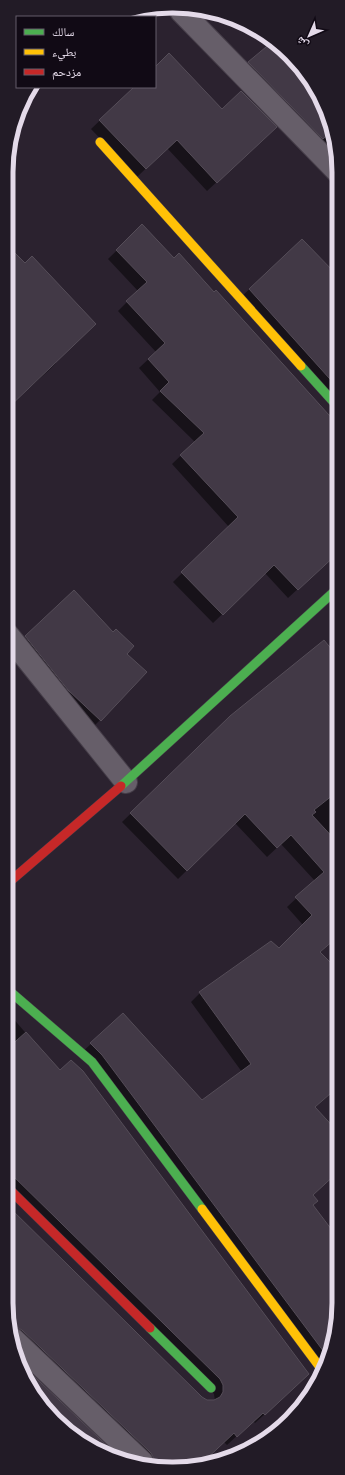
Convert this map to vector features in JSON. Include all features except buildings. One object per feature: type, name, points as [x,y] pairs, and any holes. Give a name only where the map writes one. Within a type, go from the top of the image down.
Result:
[{"type":"street","points":[[183,13],[332,166]]},
{"type":"street","points":[[100,142],[332,400]]},
{"type":"street","points":[[13,878],[126,782],[332,593]]},
{"type":"street","points":[[13,641],[126,782]]},
{"type":"street","points":[[13,994],[92,1062],[319,1366]]},
{"type":"street","points":[[13,1193],[211,1388]]},
{"type":"street","points":[[18,1344],[138,1458]]},
{"type":"traffic: fast","points":[[301,366],[332,400]]},
{"type":"traffic: fast","points":[[121,786],[332,593]]},
{"type":"traffic: fast","points":[[13,994],[92,1062],[202,1209]]},
{"type":"traffic: fast","points":[[150,1328],[211,1388]]},
{"type":"traffic: slow","points":[[100,142],[301,366]]},
{"type":"traffic: slow","points":[[202,1209],[319,1366]]},
{"type":"traffic: jam","points":[[13,879],[121,786]]},
{"type":"traffic: jam","points":[[13,1193],[150,1328]]}]
